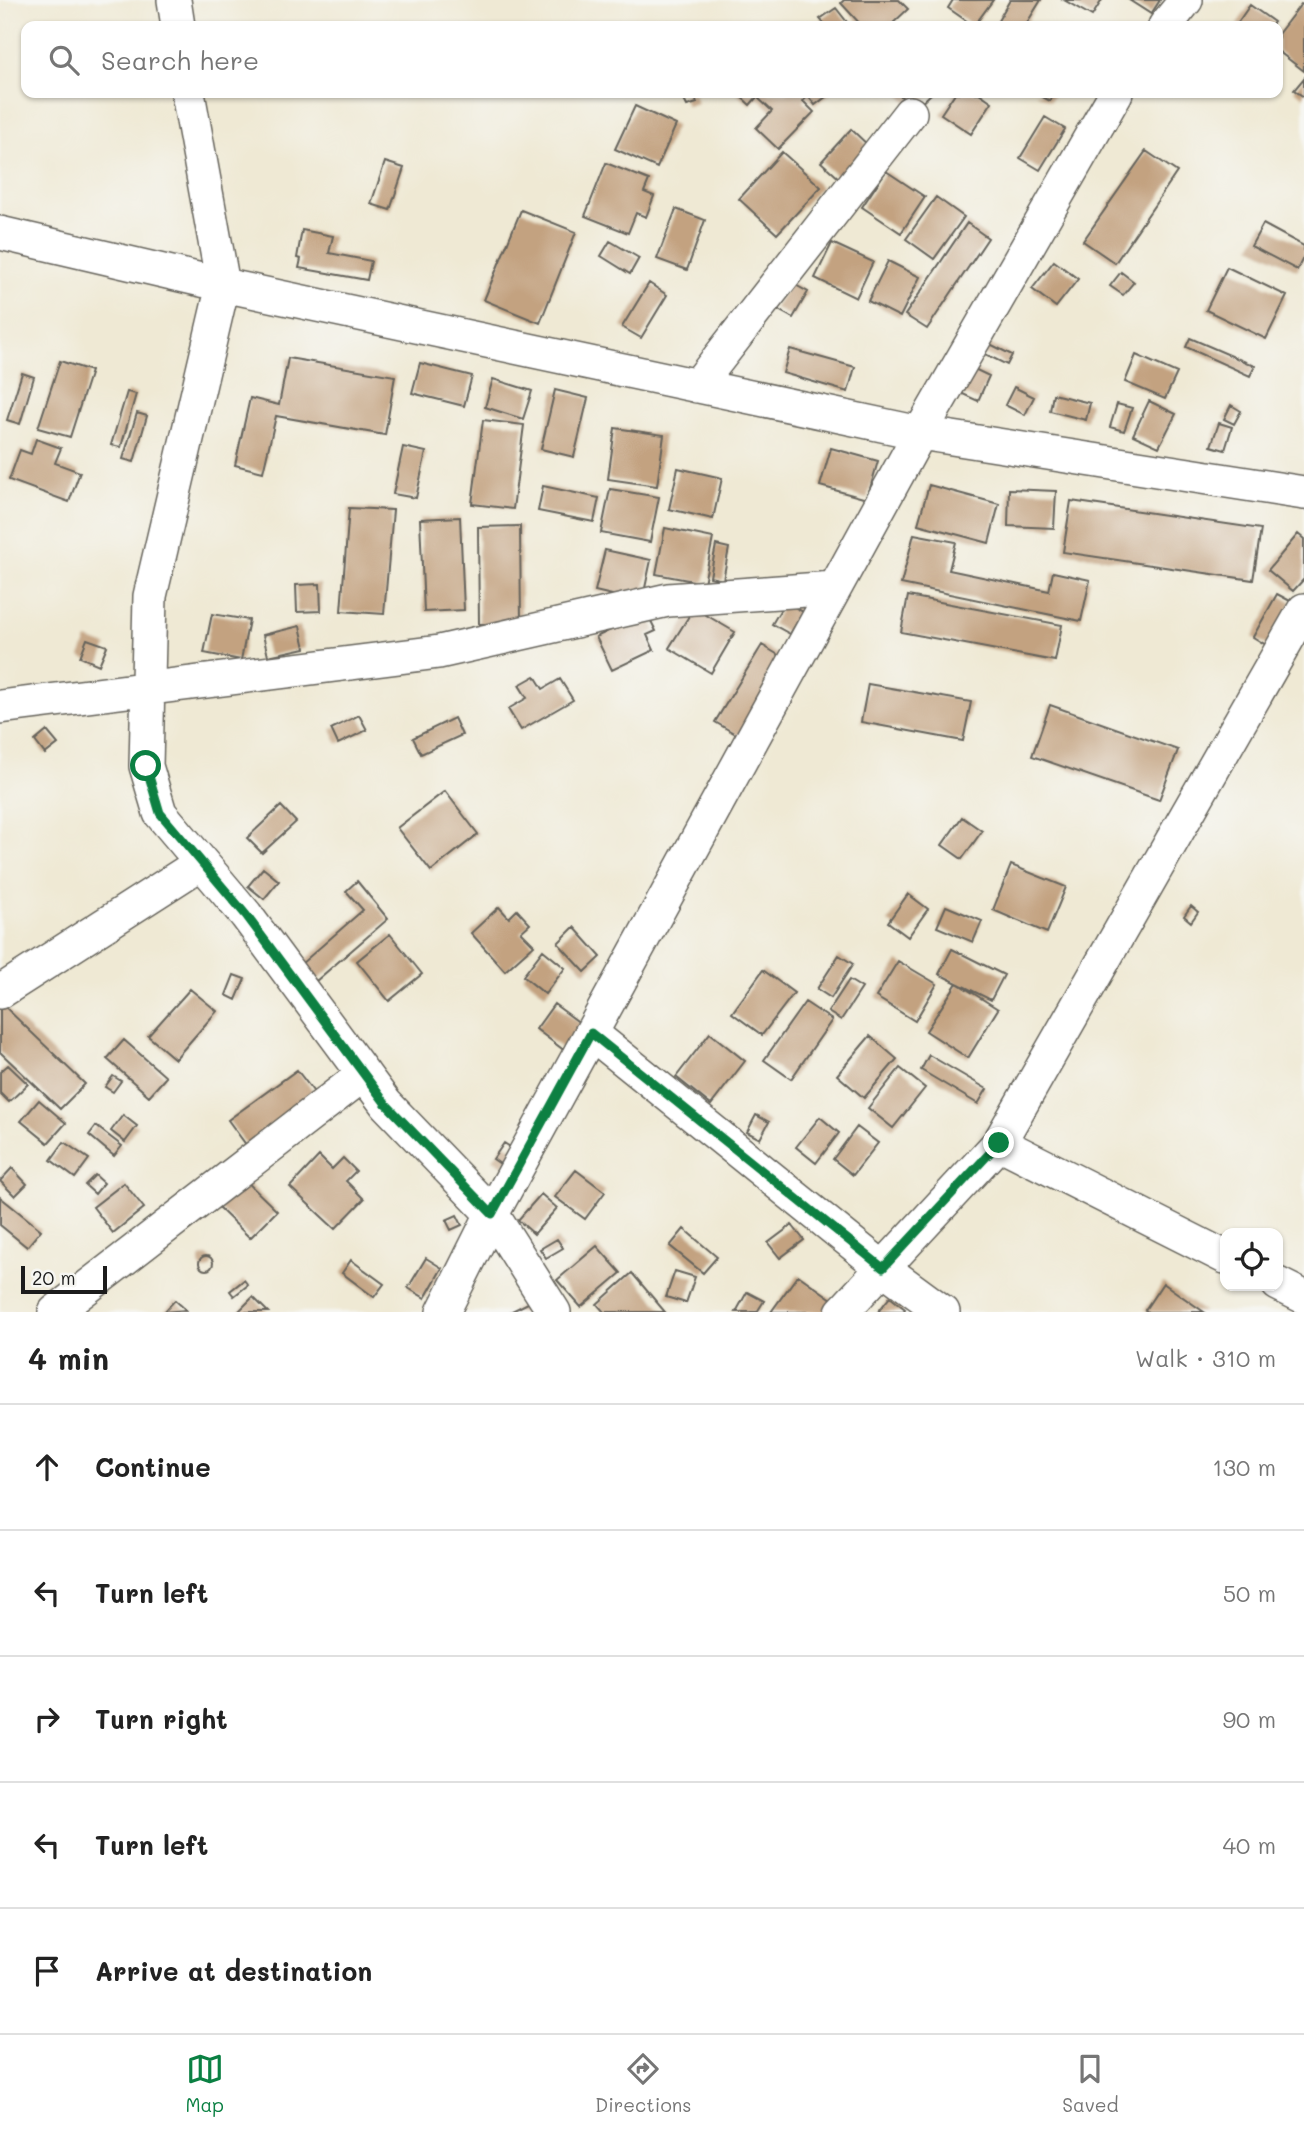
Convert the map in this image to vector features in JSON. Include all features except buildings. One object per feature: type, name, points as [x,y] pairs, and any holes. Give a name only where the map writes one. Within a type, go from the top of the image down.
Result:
[{"type":"street","points":[[174,0],[177,21]]},
{"type":"street","points":[[1169,21],[1186,0]]},
{"type":"street","points":[[189,98],[223,285],[150,596],[146,766],[160,813],[246,915],[386,1104],[492,1214],[554,1312]]},
{"type":"street","points":[[443,1312],[492,1214],[834,588],[1113,98]]},
{"type":"street","points":[[698,386],[910,113]]},
{"type":"street","points":[[0,233],[223,285],[920,433],[1301,485]]},
{"type":"street","points":[[0,707],[439,652],[668,600],[834,588]]},
{"type":"street","points":[[842,1312],[999,1143],[1304,610]]},
{"type":"street","points":[[0,992],[201,863]]},
{"type":"street","points":[[591,1033],[883,1268],[943,1312]]},
{"type":"street","points":[[55,1312],[364,1074]]},
{"type":"street","points":[[999,1143],[1220,1254]]},
{"type":"street","points":[[1283,1286],[1304,1297]]},
{"type":"route","points":[[146,766],[160,813],[246,915],[386,1104],[492,1214],[591,1033],[883,1268],[999,1143]]}]
